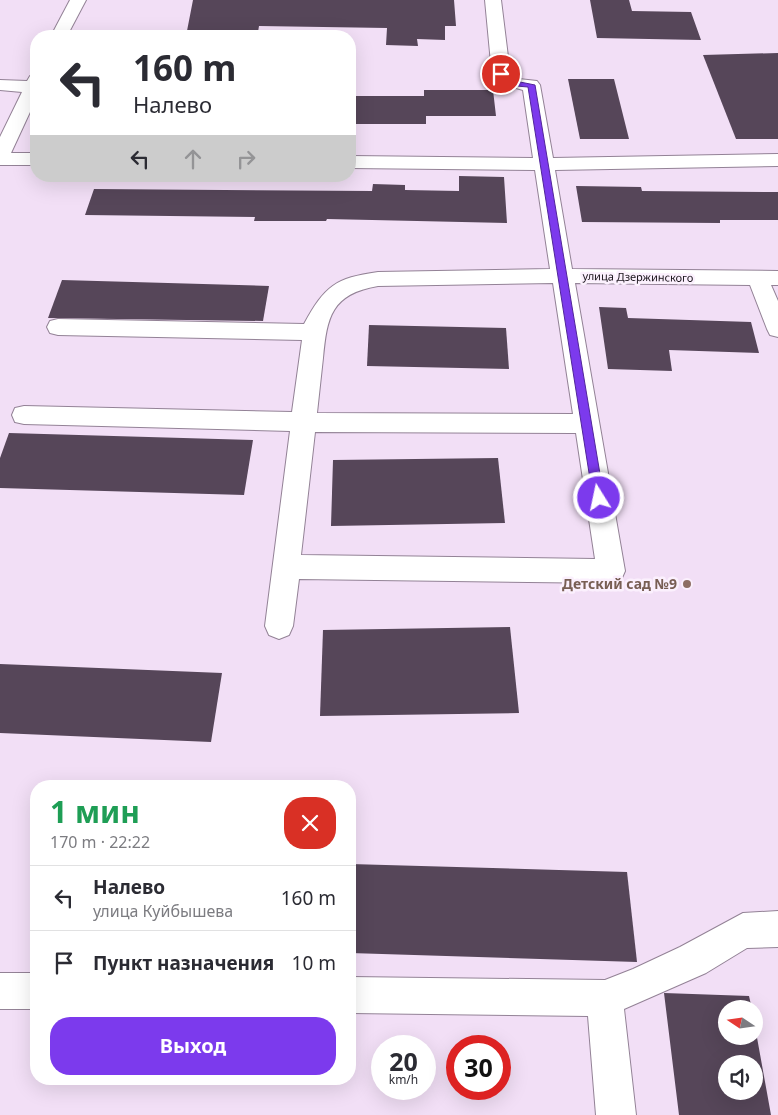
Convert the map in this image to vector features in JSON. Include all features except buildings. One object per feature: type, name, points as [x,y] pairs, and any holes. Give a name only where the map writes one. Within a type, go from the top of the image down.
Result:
[{"type":"street","points":[[62,30],[78,0]]},
{"type":"street","points":[[287,567],[611,571],[531,85],[507,81],[501,74],[494,0]]},
{"type":"street","points":[[0,85],[30,84]]},
{"type":"street","points":[[30,93],[0,158],[30,159]]},
{"type":"street","points":[[356,162],[543,164],[778,160]]},
{"type":"street","name":"улица Дзержинского","points":[[279,626],[315,324],[325,304],[341,290],[354,282],[378,279],[562,276],[768,279]]},
{"type":"street","points":[[768,279],[778,329]]},
{"type":"street","points":[[58,327],[314,332]]},
{"type":"street","points":[[24,415],[304,422],[586,424]]},
{"type":"street","points":[[356,995],[605,998],[640,985],[693,960],[744,931],[778,928]]},
{"type":"street","points":[[0,991],[30,992]]},
{"type":"street","points":[[605,998],[616,1115]]},
{"type":"place","name":"Детский сад №9","points":[[687,584]]},
{"type":"route","points":[[501,74],[507,81],[531,85],[599,498]]}]
